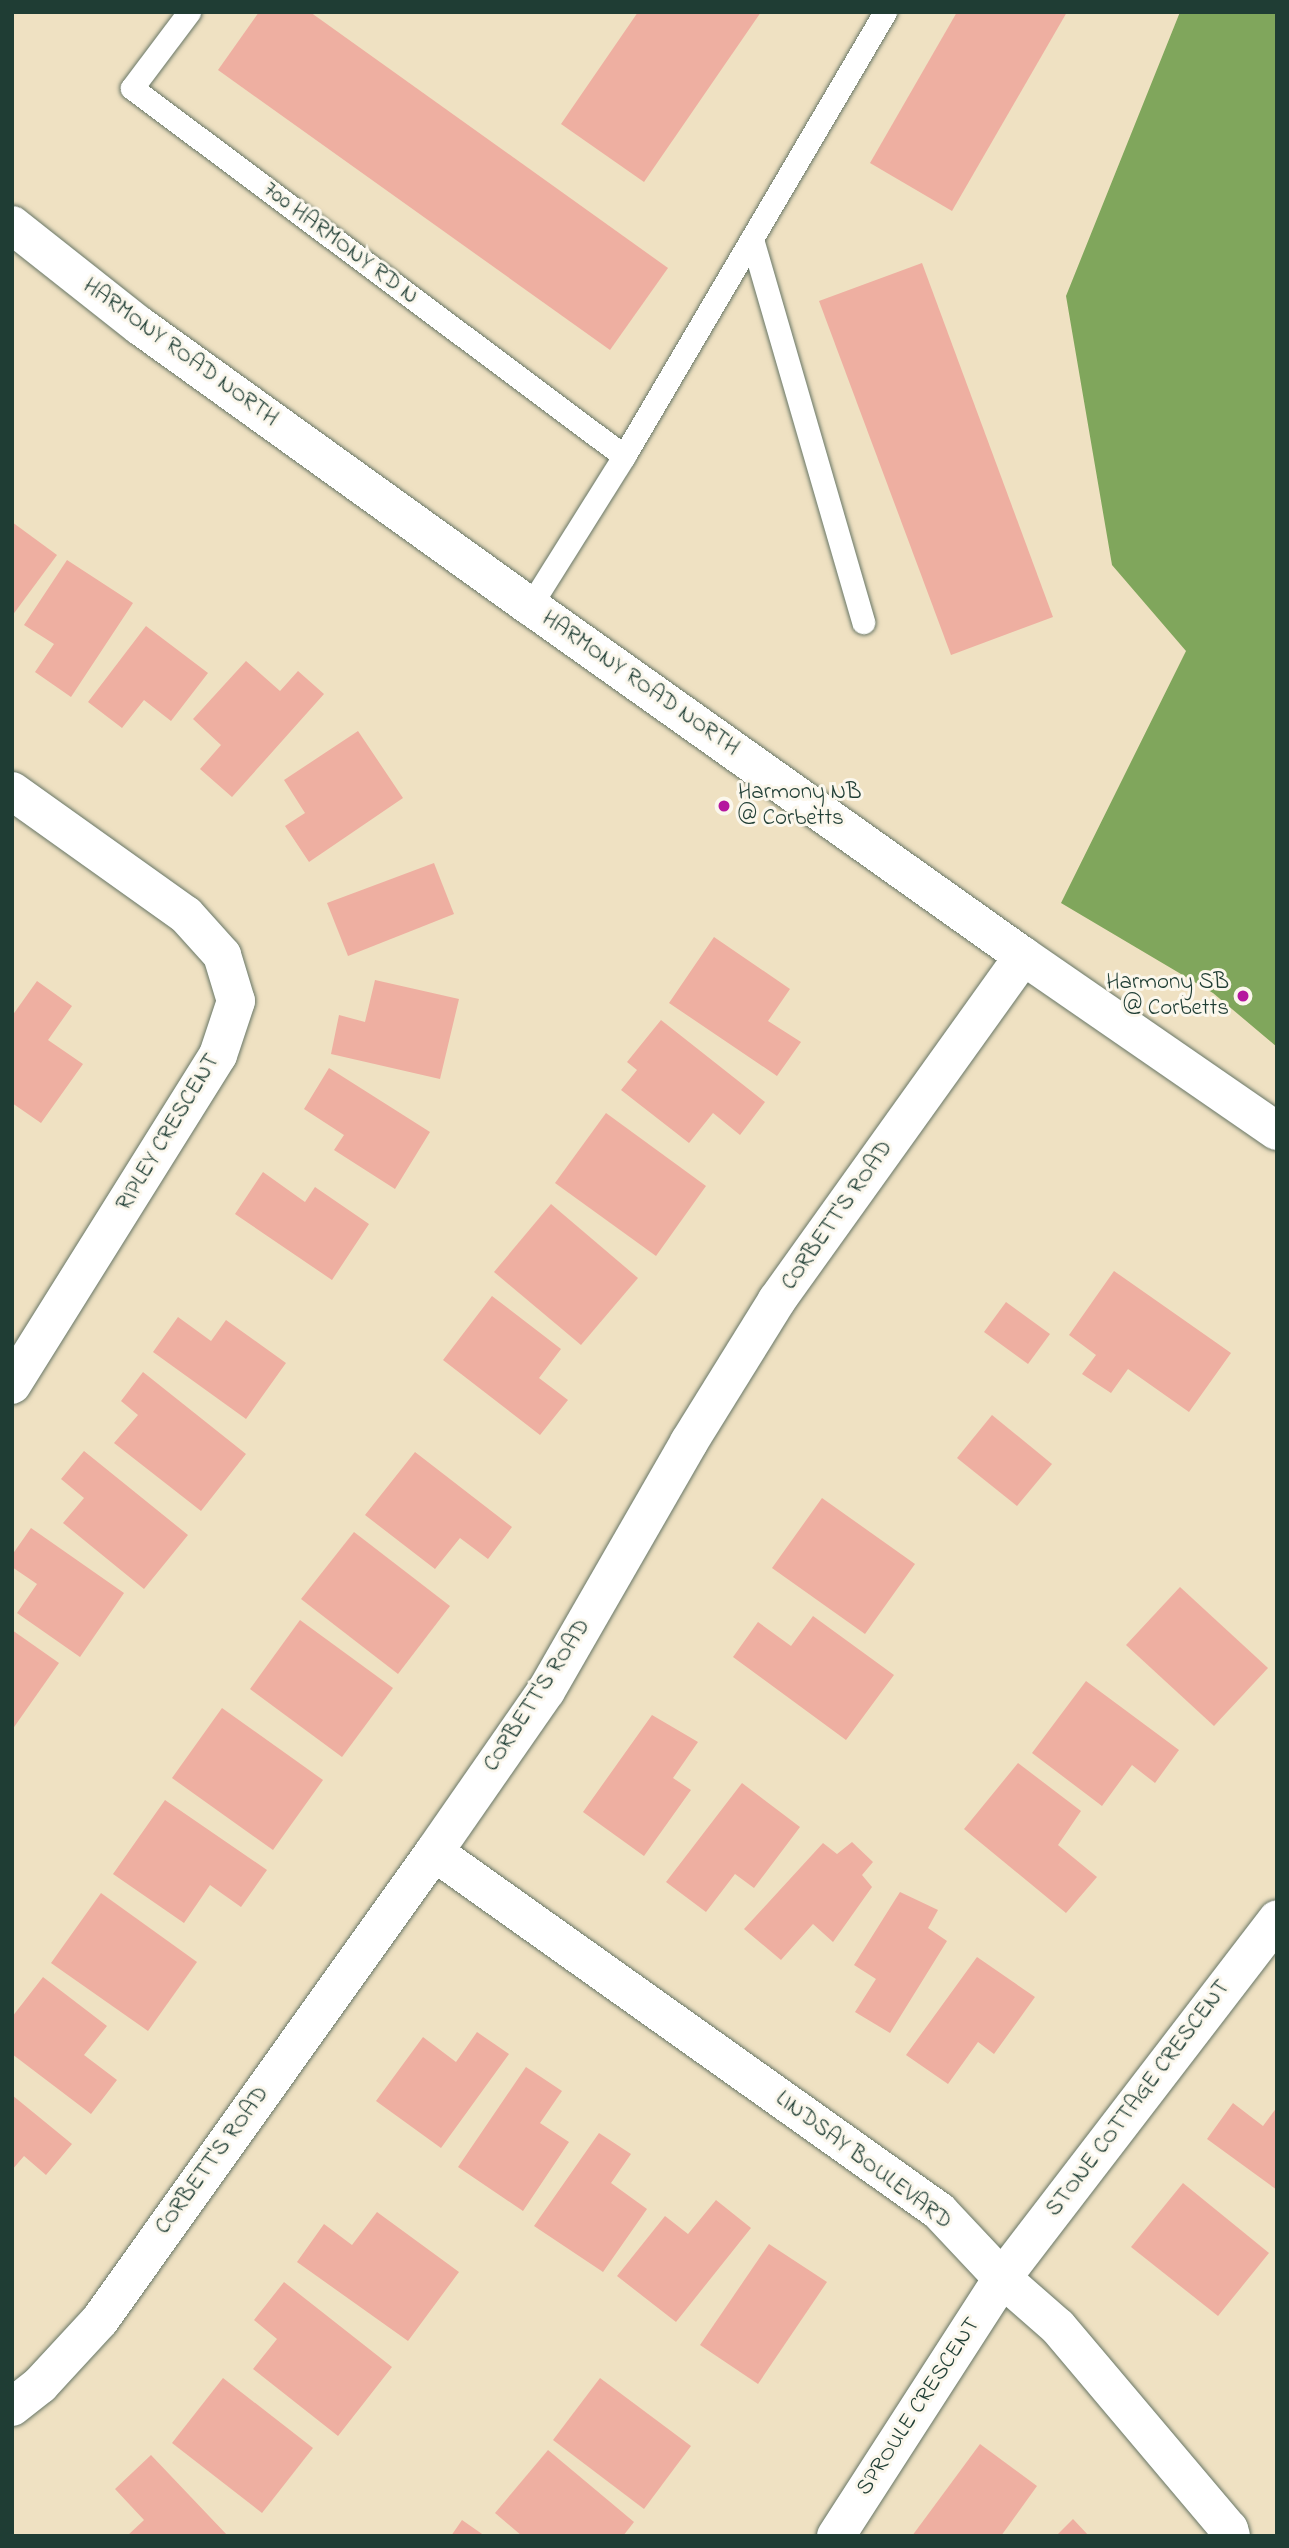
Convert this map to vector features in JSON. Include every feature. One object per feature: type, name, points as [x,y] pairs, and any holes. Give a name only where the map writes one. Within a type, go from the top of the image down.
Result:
[{"type":"street","name":"HARMONY ROAD NORTH","points":[[12,225],[140,326],[530,606],[1023,956],[1277,1131]]},
{"type":"street","name":"RIPLEY CRESCENT","points":[[12,791],[186,915],[222,955],[236,1001],[218,1055],[12,1385]]},
{"type":"street","name":"CORBETT'S ROAD","points":[[12,2407],[40,2385],[100,2320],[434,1852],[546,1691],[689,1442],[777,1300],[1023,956]]},
{"type":"street","name":"LINDSAY BOULEVARD","points":[[434,1852],[939,2211],[1002,2278],[1058,2327],[1231,2536]]},
{"type":"street","name":"STONE COTTAGE CRESCENT","points":[[1002,2278],[1277,1919]]},
{"type":"street","name":"SPROULE CRESCENT","points":[[836,2536],[1002,2278]]},
{"type":"lane","name":"700 HARMONY RD N","points":[[189,12],[132,88],[624,456]]},
{"type":"lane","points":[[530,606],[624,456],[885,12]]},
{"type":"lane","points":[[752,239],[863,622]]},
{"type":"green space","points":[[1180,12],[1277,12],[1277,1047],[1213,993],[1061,903],[1186,651],[1112,565],[1066,296]]},
{"type":"building","points":[[259,12],[310,12],[668,268],[610,350],[218,70]]},
{"type":"building","points":[[638,12],[761,12],[644,182],[561,124]]},
{"type":"building","points":[[957,12],[1067,12],[952,211],[870,163]]},
{"type":"building","points":[[922,263],[1053,617],[951,655],[819,301]]},
{"type":"building","points":[[12,522],[57,555],[12,616]]},
{"type":"building","points":[[67,560],[133,603],[71,697],[35,672],[54,644],[24,625]]},
{"type":"building","points":[[146,626],[208,673],[171,721],[144,700],[122,728],[88,702]]},
{"type":"building","points":[[246,661],[280,691],[298,671],[324,694],[232,797],[200,769],[221,745],[193,719]]},
{"type":"building","points":[[358,731],[403,798],[309,862],[285,826],[305,813],[284,780]]},
{"type":"building","points":[[434,863],[454,914],[348,956],[327,903]]},
{"type":"building","points":[[714,937],[790,989],[768,1021],[801,1042],[777,1076],[669,1003]]},
{"type":"building","points":[[375,980],[459,999],[440,1079],[331,1054],[339,1015],[365,1022]]},
{"type":"building","points":[[37,981],[72,1006],[48,1040],[83,1064],[41,1123],[12,1103],[12,1016]]},
{"type":"building","points":[[661,1020],[765,1102],[740,1135],[713,1113],[689,1143],[621,1090],[637,1070],[627,1062]]},
{"type":"building","points":[[329,1068],[430,1132],[395,1189],[334,1150],[344,1135],[304,1109]]},
{"type":"building","points":[[606,1113],[706,1186],[656,1256],[555,1183]]},
{"type":"building","points":[[263,1172],[305,1202],[315,1187],[369,1224],[332,1280],[235,1214]]},
{"type":"building","points":[[551,1204],[638,1278],[581,1345],[494,1272]]},
{"type":"building","points":[[1114,1271],[1231,1353],[1189,1412],[1128,1369],[1111,1393],[1082,1374],[1096,1355],[1069,1335]]},
{"type":"building","points":[[492,1296],[561,1349],[539,1378],[568,1400],[540,1435],[443,1360]]},
{"type":"building","points":[[1006,1302],[1050,1334],[1028,1364],[984,1332]]},
{"type":"building","points":[[178,1317],[211,1341],[226,1320],[286,1363],[246,1419],[153,1352]]},
{"type":"building","points":[[143,1372],[246,1454],[201,1511],[114,1443],[138,1415],[121,1401]]},
{"type":"building","points":[[992,1415],[1052,1464],[1017,1506],[957,1458]]},
{"type":"building","points":[[84,1451],[188,1535],[144,1589],[63,1523],[84,1498],[61,1479]]},
{"type":"building","points":[[415,1452],[512,1527],[488,1559],[460,1538],[435,1569],[365,1515]]},
{"type":"building","points":[[822,1498],[915,1564],[865,1634],[772,1568]]},
{"type":"building","points":[[31,1528],[124,1593],[80,1657],[17,1613],[37,1584],[12,1567],[12,1555]]},
{"type":"building","points":[[354,1532],[450,1606],[398,1674],[301,1599]]},
{"type":"building","points":[[1180,1587],[1268,1668],[1214,1726],[1126,1645]]},
{"type":"building","points":[[813,1616],[894,1675],[846,1740],[733,1657],[758,1622],[791,1646]]},
{"type":"building","points":[[300,1620],[393,1688],[342,1757],[250,1689]]},
{"type":"building","points":[[12,1630],[59,1663],[12,1730]]},
{"type":"building","points":[[1086,1681],[1179,1750],[1155,1783],[1132,1765],[1102,1806],[1032,1753]]},
{"type":"building","points":[[222,1708],[323,1780],[273,1850],[172,1778]]},
{"type":"building","points":[[652,1715],[698,1742],[673,1778],[691,1790],[644,1856],[583,1812]]},
{"type":"building","points":[[1018,1763],[1081,1811],[1058,1845],[1097,1877],[1066,1913],[964,1829]]},
{"type":"building","points":[[742,1783],[800,1827],[754,1888],[735,1874],[706,1912],[666,1882]]},
{"type":"building","points":[[165,1800],[267,1870],[241,1907],[210,1885],[184,1923],[113,1874]]},
{"type":"building","points":[[852,1842],[873,1862],[862,1875],[872,1887],[833,1942],[813,1924],[781,1960],[744,1929],[823,1843],[837,1854]]},
{"type":"building","points":[[900,1892],[938,1910],[928,1928],[947,1941],[890,2033],[855,2012],[876,1979],[854,1965]]},
{"type":"building","points":[[101,1893],[197,1962],[148,2031],[51,1963]]},
{"type":"building","points":[[977,1957],[1035,1997],[994,2054],[978,2042],[948,2084],[906,2055]]},
{"type":"building","points":[[43,1977],[107,2026],[84,2055],[117,2080],[91,2114],[12,2054],[12,2017]]},
{"type":"building","points":[[477,2032],[509,2054],[441,2148],[376,2101],[423,2037],[456,2062]]},
{"type":"building","points":[[526,2067],[562,2091],[540,2123],[569,2142],[523,2211],[458,2167]]},
{"type":"building","points":[[12,2095],[72,2144],[46,2175],[24,2156],[12,2170]]},
{"type":"building","points":[[1233,2103],[1263,2126],[1277,2107],[1277,2190],[1207,2139]]},
{"type":"building","points":[[599,2133],[631,2154],[611,2183],[647,2209],[603,2272],[534,2226]]},
{"type":"building","points":[[1183,2183],[1269,2253],[1218,2316],[1131,2247]]},
{"type":"building","points":[[716,2200],[751,2228],[676,2322],[617,2276],[665,2216],[688,2234]]},
{"type":"building","points":[[377,2212],[459,2272],[408,2341],[297,2262],[324,2224],[352,2245]]},
{"type":"building","points":[[769,2244],[827,2282],[758,2384],[700,2345]]},
{"type":"building","points":[[284,2282],[392,2367],[338,2436],[253,2369],[277,2339],[254,2320]]},
{"type":"building","points":[[223,2378],[313,2448],[262,2513],[172,2443]]},
{"type":"building","points":[[600,2378],[691,2446],[644,2509],[553,2440]]},
{"type":"building","points":[[980,2444],[1037,2486],[1001,2536],[912,2536]]},
{"type":"building","points":[[548,2450],[634,2522],[623,2536],[522,2536],[495,2513]]},
{"type":"building","points":[[151,2455],[228,2536],[127,2536],[144,2520],[115,2489]]},
{"type":"building","points":[[1073,2519],[1089,2536],[1056,2536]]},
{"type":"building","points":[[462,2520],[485,2536],[451,2536]]},
{"type":"place","name":"Harmony NB @ Corbetts","points":[[724,806]]},
{"type":"place","name":"Harmony SB @ Corbetts","points":[[1243,996]]}]
